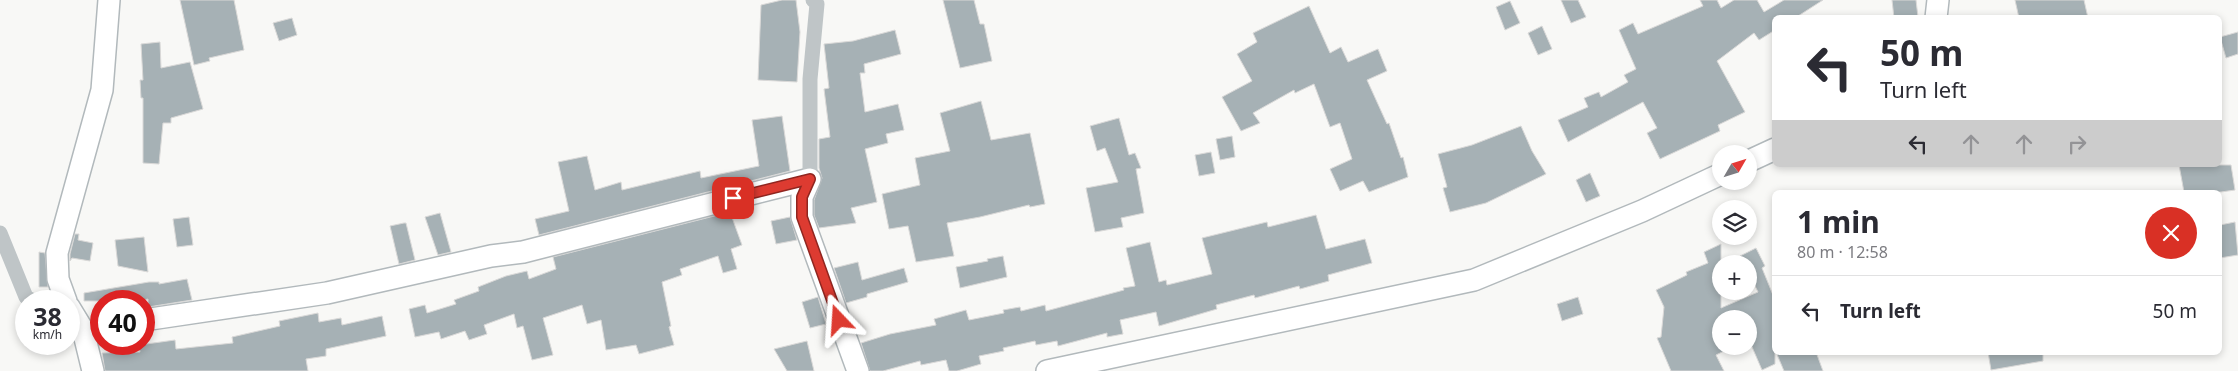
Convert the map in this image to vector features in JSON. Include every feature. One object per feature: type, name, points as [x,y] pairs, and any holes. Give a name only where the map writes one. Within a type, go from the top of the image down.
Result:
[{"type":"street","points":[[62,290],[58,279],[57,253],[102,90],[109,0]]},
{"type":"street","points":[[813,0],[816,4],[810,79],[810,179],[802,197],[802,217],[858,371]]},
{"type":"street","points":[[1936,15],[1938,0]]},
{"type":"street","points":[[1758,157],[1772,150]]},
{"type":"street","points":[[1047,371],[1474,280],[1642,211],[1712,178]]},
{"type":"street","points":[[155,318],[327,293],[490,256],[523,252],[810,179]]},
{"type":"street","points":[[0,233],[23,290]]},
{"type":"street","points":[[84,326],[93,371]]},
{"type":"building","points":[[180,0],[234,0],[244,50],[209,58],[210,61],[194,65]]},
{"type":"building","points":[[782,0],[796,0],[800,32],[797,82],[758,80],[761,5]]},
{"type":"building","points":[[943,0],[974,0],[980,24],[984,24],[992,61],[960,68]]},
{"type":"building","points":[[1561,0],[1578,0],[1586,17],[1571,23]]},
{"type":"building","points":[[1700,0],[1717,0],[1721,8],[1734,0],[1757,0],[1764,12],[1784,0],[1823,0],[1800,15],[1772,15],[1772,32],[1759,40],[1754,33],[1717,61],[1745,112],[1718,125],[1720,131],[1660,159],[1647,133],[1657,128],[1643,102],[1568,142],[1558,120],[1588,107],[1584,98],[1599,92],[1601,97],[1628,82],[1624,75],[1636,69],[1619,30],[1633,23],[1638,34],[1703,6]]},
{"type":"building","points":[[1892,0],[1916,0],[1918,15],[1894,15]]},
{"type":"building","points":[[2015,0],[2084,0],[2087,15],[2018,15]]},
{"type":"building","points":[[1510,1],[1520,23],[1505,30],[1496,7]]},
{"type":"building","points":[[1309,6],[1330,53],[1341,47],[1348,62],[1378,49],[1387,71],[1367,80],[1387,124],[1389,123],[1401,158],[1403,157],[1408,177],[1369,192],[1363,181],[1340,191],[1330,169],[1352,159],[1340,123],[1330,127],[1314,84],[1295,93],[1294,90],[1253,113],[1260,123],[1241,131],[1222,97],[1252,81],[1237,54],[1257,42],[1253,33]]},
{"type":"building","points":[[292,18],[297,35],[279,41],[273,23]]},
{"type":"building","points":[[1542,26],[1552,49],[1538,55],[1528,33]]},
{"type":"building","points":[[895,30],[901,54],[864,64],[865,73],[860,73],[865,112],[898,104],[904,130],[886,134],[888,143],[865,149],[877,202],[851,208],[856,223],[819,228],[814,215],[814,200],[822,178],[819,168],[819,139],[830,137],[824,89],[829,88],[824,44],[853,41]]},
{"type":"building","points":[[2238,32],[2238,54],[2226,58],[2222,36]]},
{"type":"building","points":[[160,42],[161,68],[190,62],[203,109],[171,118],[171,123],[163,123],[159,164],[143,163],[143,98],[141,98],[140,80],[143,80],[141,44]]},
{"type":"building","points":[[981,101],[991,140],[1030,133],[1045,204],[1030,207],[1029,205],[947,223],[954,256],[916,262],[908,226],[889,229],[882,194],[920,185],[915,158],[950,151],[940,113]]},
{"type":"building","points":[[782,116],[790,171],[539,235],[535,219],[569,211],[558,162],[587,156],[595,190],[621,182],[622,190],[700,171],[701,178],[759,166],[752,120]]},
{"type":"building","points":[[1119,118],[1129,155],[1135,153],[1141,168],[1136,169],[1144,213],[1121,218],[1123,227],[1095,232],[1086,188],[1118,182],[1105,148],[1097,151],[1090,126]]},
{"type":"building","points":[[1521,126],[1532,151],[1546,174],[1486,203],[1450,212],[1443,188],[1447,187],[1438,154],[1472,145]]},
{"type":"building","points":[[1232,136],[1235,157],[1220,160],[1216,139]]},
{"type":"building","points":[[1211,152],[1215,173],[1199,176],[1195,155]]},
{"type":"building","points":[[2222,165],[2231,165],[2235,190],[2222,192],[2222,190],[2184,190],[2179,167],[2222,167]]},
{"type":"building","points":[[1590,173],[1600,196],[1586,202],[1576,180]]},
{"type":"building","points":[[730,212],[742,245],[731,249],[737,269],[723,273],[718,256],[680,269],[682,275],[662,282],[671,326],[669,327],[674,345],[639,354],[636,345],[606,350],[601,320],[587,324],[582,305],[543,318],[553,355],[532,360],[523,326],[517,328],[514,314],[484,325],[487,334],[469,340],[465,331],[441,339],[439,332],[415,337],[409,309],[425,305],[427,313],[456,304],[454,300],[479,291],[478,287],[506,276],[527,271],[529,279],[556,269],[553,257]]},
{"type":"building","points":[[440,213],[451,252],[438,255],[425,217]]},
{"type":"building","points":[[1316,215],[1326,249],[1365,239],[1372,263],[1328,275],[1329,281],[1300,289],[1299,286],[1255,298],[1254,295],[1216,305],[1217,309],[1159,326],[1156,312],[1120,320],[1123,334],[1107,337],[1107,333],[1058,346],[1057,341],[1036,345],[1035,341],[1003,348],[1004,351],[979,356],[981,364],[957,371],[949,371],[946,360],[921,365],[920,361],[883,371],[870,371],[861,343],[890,334],[936,325],[934,319],[966,310],[969,320],[1004,313],[1003,310],[1020,307],[1021,311],[1045,305],[1046,311],[1124,290],[1123,288],[1135,286],[1126,248],[1150,242],[1159,282],[1166,280],[1167,285],[1212,274],[1202,238],[1267,222],[1268,227]]},
{"type":"building","points":[[189,217],[193,245],[177,247],[173,219]]},
{"type":"building","points":[[790,217],[797,240],[776,244],[771,221]]},
{"type":"building","points":[[2235,222],[2238,255],[2222,258],[2222,225]]},
{"type":"building","points":[[406,223],[415,260],[399,264],[390,226]]},
{"type":"building","points":[[75,234],[79,234],[78,240],[93,243],[90,261],[72,258],[70,261]]},
{"type":"building","points":[[144,237],[148,272],[118,266],[115,240]]},
{"type":"building","points":[[1721,245],[1721,255],[1712,255],[1712,300],[1721,300],[1721,308],[1740,300],[1757,300],[1757,255],[1742,255],[1756,248],[1765,266],[1762,268],[1772,293],[1772,355],[1775,355],[1775,364],[1762,370],[1756,355],[1757,310],[1712,310],[1712,355],[1716,355],[1724,371],[1671,371],[1657,338],[1661,337],[1664,307],[1656,290],[1687,275],[1686,272],[1708,263],[1704,252]]},
{"type":"building","points":[[39,252],[45,253],[48,287],[39,287]]},
{"type":"building","points":[[1003,256],[1007,277],[960,288],[956,267]]},
{"type":"building","points":[[858,262],[862,280],[904,268],[908,282],[867,294],[867,297],[846,303],[834,268]]},
{"type":"building","points":[[187,279],[192,300],[155,306],[155,290],[102,290],[149,282],[159,282],[159,284]]},
{"type":"building","points":[[90,292],[90,301],[84,301],[84,293]]},
{"type":"building","points":[[818,297],[826,324],[810,328],[802,302]]},
{"type":"building","points":[[1578,297],[1583,314],[1562,321],[1557,304]]},
{"type":"building","points":[[318,313],[319,322],[341,318],[342,325],[382,316],[386,336],[326,349],[326,356],[306,359],[308,371],[105,371],[102,355],[155,355],[155,343],[175,340],[176,349],[233,343],[232,337],[280,326],[279,321]]},
{"type":"building","points":[[807,341],[814,371],[787,371],[774,349]]},
{"type":"building","points":[[1777,355],[1817,355],[1823,371],[1784,371]]},
{"type":"building","points":[[1988,355],[2043,355],[2043,361],[1991,370]]},
{"type":"route","points":[[733,198],[810,179],[802,197],[802,217],[839,320]]}]
